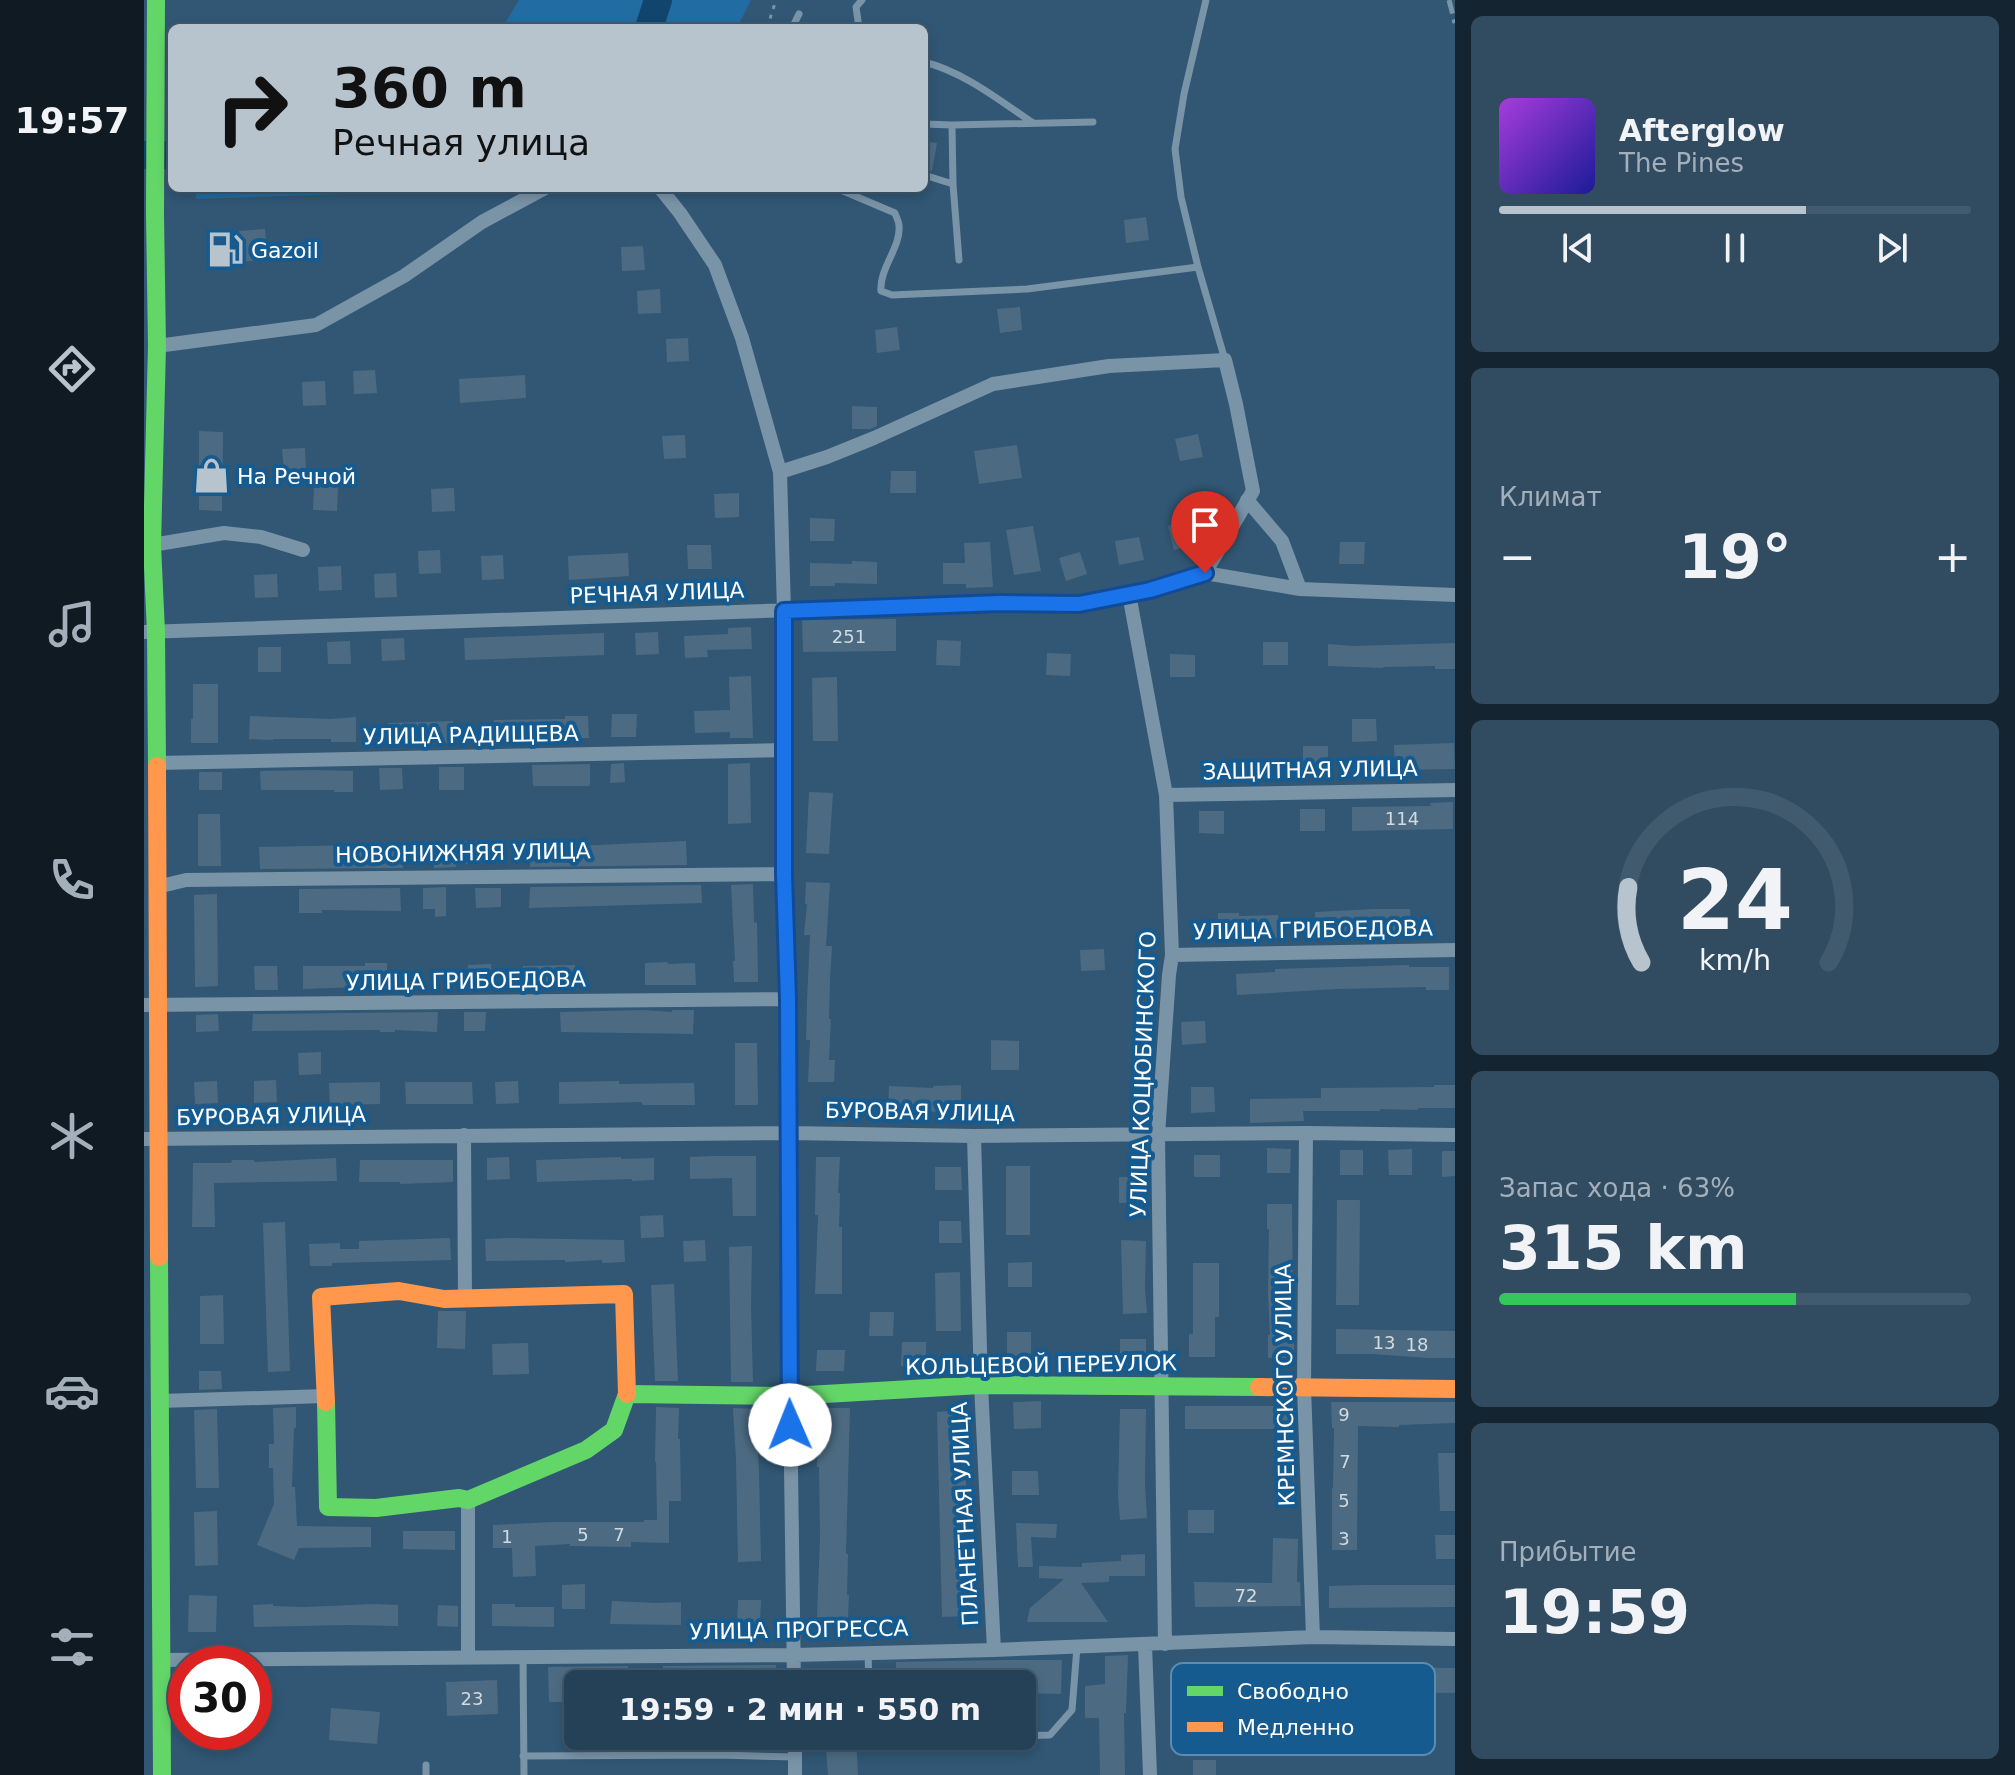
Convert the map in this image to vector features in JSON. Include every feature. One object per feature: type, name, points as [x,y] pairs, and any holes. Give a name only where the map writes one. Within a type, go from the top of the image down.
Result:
[{"type":"main road","points":[[156,0],[157,346],[148,545],[150,731],[157,763],[150,888],[151,1139],[160,1401],[153,1660],[162,1775]]},
{"type":"main road","points":[[399,1291],[444,1299],[465,1299],[624,1294],[627,1394],[614,1430],[586,1450],[468,1500],[459,1498],[376,1508],[328,1507],[321,1297],[399,1291]]},
{"type":"main road","name":"КОЛЬЦЕВОЙ ПЕРЕУЛОК","points":[[627,1394],[790,1396],[981,1385],[1455,1389]]},
{"type":"street","points":[[157,346],[316,325],[404,276],[482,222],[538,192]]},
{"type":"street","points":[[663,192],[715,265],[742,338],[780,472],[786,750],[784,874],[788,999],[794,1670]]},
{"type":"street","points":[[780,472],[874,438],[993,384],[1109,366],[1225,360],[1253,491],[1205,573]]},
{"type":"street","points":[[1247,500],[1282,541],[1300,589]]},
{"type":"street","points":[[148,545],[224,533],[261,537],[303,550]]},
{"type":"street","name":"РЕЧНАЯ УЛИЦА","points":[[150,632],[1000,603],[1079,604],[1150,590],[1205,573],[1300,589],[1455,595]]},
{"type":"street","name":"УЛИЦА КОЦЮБИНСКОГО","points":[[1129,594],[1166,795],[1172,955],[1158,1135],[1165,1644]]},
{"type":"street","name":"УЛИЦА РАДИЩЕВА","points":[[157,763],[786,750]]},
{"type":"street","name":"ЗАЩИТНАЯ УЛИЦА","points":[[1166,795],[1455,790]]},
{"type":"street","name":"НОВОНИЖНЯЯ УЛИЦА","points":[[150,888],[186,880],[784,874]]},
{"type":"street","name":"УЛИЦА ГРИБОЕДОВА","points":[[1172,955],[1455,950]]},
{"type":"street","name":"УЛИЦА ГРИБОЕДОВА","points":[[151,1006],[788,999]]},
{"type":"street","name":"БУРОВАЯ УЛИЦА","points":[[151,1139],[789,1133],[974,1136],[1455,1135]]},
{"type":"street","name":"КРЕМНСКОГО УЛИЦА","points":[[1306,1133],[1304,1387],[1313,1637]]},
{"type":"street","points":[[464,1135],[465,1299]]},
{"type":"street","name":"ПЛАНЕТНАЯ УЛИЦА","points":[[974,1136],[981,1385],[994,1650]]},
{"type":"street","points":[[160,1401],[326,1396]]},
{"type":"street","points":[[468,1500],[468,1656]]},
{"type":"street","name":"УЛИЦА ПРОГРЕССА","points":[[153,1660],[794,1655],[1313,1637],[1455,1639]]},
{"type":"street","points":[[1145,1645],[1150,1775]]},
{"type":"street","points":[[795,1750],[795,1775]]},
{"type":"lane","points":[[858,24],[856,7],[862,0]]},
{"type":"lane","points":[[1206,0],[1175,149],[1181,197],[1225,360]]},
{"type":"lane","points":[[794,24],[799,14]]},
{"type":"lane","points":[[928,63],[981,88],[1034,123]]},
{"type":"lane","points":[[928,124],[1093,122]]},
{"type":"lane","points":[[952,125],[959,260]]},
{"type":"lane","points":[[928,176],[953,184]]},
{"type":"lane","points":[[845,192],[895,213],[900,227],[880,282],[881,291],[892,295],[1027,289],[1198,267]]},
{"type":"lane","points":[[1036,1735],[1050,1735],[1072,1710],[1077,1647]]},
{"type":"lane","points":[[868,1653],[869,1670]]},
{"type":"lane","points":[[523,1656],[524,1775]]},
{"type":"lane","points":[[523,1756],[795,1757]]},
{"type":"lane","points":[[426,1765],[426,1775]]},
{"type":"path","points":[[768,24],[776,0]]},
{"type":"shaded area","points":[[519,0],[751,0],[739,24],[504,24]]},
{"type":"shaded area","points":[[195,192],[375,192],[373,193],[196,199]]},
{"type":"building","points":[[928,142],[937,143],[932,171],[928,170]]},
{"type":"building","points":[[1146,217],[1149,240],[1126,243],[1124,220]]},
{"type":"building","points":[[265,229],[267,259],[242,262],[239,231]]},
{"type":"building","points":[[643,246],[645,270],[622,271],[621,247]]},
{"type":"building","points":[[660,289],[661,313],[638,314],[637,291]]},
{"type":"building","points":[[1020,307],[1022,330],[1000,333],[997,309]]},
{"type":"building","points":[[897,327],[900,350],[877,353],[875,330]]},
{"type":"building","points":[[688,338],[689,361],[667,362],[666,339]]},
{"type":"building","points":[[375,370],[377,393],[354,394],[353,371]]},
{"type":"building","points":[[525,375],[526,398],[460,403],[459,379]]},
{"type":"building","points":[[325,381],[326,405],[303,406],[302,382]]},
{"type":"building","points":[[852,406],[877,407],[877,426],[852,429]]},
{"type":"building","points":[[199,431],[223,432],[222,511],[199,510]]},
{"type":"building","points":[[1198,434],[1203,457],[1180,461],[1175,439]]},
{"type":"building","points":[[685,435],[686,458],[664,459],[662,436]]},
{"type":"building","points":[[1017,445],[1022,478],[979,484],[974,451]]},
{"type":"building","points":[[305,448],[306,471],[284,472],[282,449]]},
{"type":"building","points":[[891,471],[916,471],[916,493],[890,493]]},
{"type":"building","points":[[314,486],[338,487],[337,511],[313,510]]},
{"type":"building","points":[[454,488],[455,511],[432,512],[431,489]]},
{"type":"building","points":[[739,493],[739,517],[715,518],[714,494]]},
{"type":"building","points":[[810,518],[835,519],[834,541],[810,541]]},
{"type":"building","points":[[1193,519],[1200,543],[1174,550],[1168,526]]},
{"type":"building","points":[[1033,526],[1041,571],[1014,575],[1006,530]]},
{"type":"building","points":[[1139,537],[1144,560],[1119,565],[1115,541]]},
{"type":"building","points":[[990,542],[993,587],[966,588],[966,584],[943,584],[943,563],[965,563],[964,543]]},
{"type":"building","points":[[1340,542],[1365,542],[1364,564],[1339,564]]},
{"type":"building","points":[[687,545],[711,545],[712,569],[688,569]]},
{"type":"building","points":[[440,550],[441,573],[419,574],[418,551]]},
{"type":"building","points":[[1080,552],[1087,574],[1066,581],[1059,558]]},
{"type":"building","points":[[628,553],[629,576],[569,580],[568,556]]},
{"type":"building","points":[[503,555],[504,579],[482,580],[481,556]]},
{"type":"building","points":[[852,561],[877,562],[877,584],[810,586],[810,563],[852,564]]},
{"type":"building","points":[[341,566],[342,590],[319,591],[318,567]]},
{"type":"building","points":[[396,573],[397,597],[375,598],[374,574]]},
{"type":"building","points":[[277,574],[278,597],[255,598],[254,575]]},
{"type":"building","points":[[896,619],[896,651],[803,652],[802,620]]},
{"type":"building","points":[[751,627],[752,649],[707,650],[708,657],[685,658],[684,636],[728,634],[728,628]]},
{"type":"building","points":[[658,632],[659,654],[636,655],[635,633]]},
{"type":"building","points":[[604,633],[604,655],[465,660],[464,638]]},
{"type":"building","points":[[404,638],[405,660],[382,661],[381,639]]},
{"type":"building","points":[[937,640],[961,641],[960,666],[936,665]]},
{"type":"building","points":[[350,641],[351,664],[328,664],[327,642]]},
{"type":"building","points":[[1263,642],[1288,642],[1288,665],[1263,665]]},
{"type":"building","points":[[1455,643],[1455,669],[1435,669],[1435,666],[1328,666],[1328,644]]},
{"type":"building","points":[[258,647],[281,647],[281,672],[258,672]]},
{"type":"building","points":[[1047,653],[1071,654],[1070,676],[1046,675]]},
{"type":"building","points":[[1170,654],[1195,655],[1195,677],[1170,677]]},
{"type":"building","points":[[751,676],[753,738],[730,738],[730,732],[695,733],[694,711],[730,710],[729,677]]},
{"type":"building","points":[[837,677],[838,741],[813,741],[812,678]]},
{"type":"building","points":[[193,684],[218,684],[218,743],[191,743]]},
{"type":"building","points":[[612,714],[637,714],[636,737],[611,737]]},
{"type":"building","points":[[250,716],[356,717],[356,742],[249,739]]},
{"type":"building","points":[[565,716],[588,716],[589,738],[554,738],[554,745],[532,745],[531,741],[495,742],[494,720],[565,719]]},
{"type":"building","points":[[1352,719],[1376,719],[1377,741],[1352,742]]},
{"type":"building","points":[[453,721],[453,743],[389,745],[388,723]]},
{"type":"building","points":[[1454,743],[1455,769],[1395,770],[1394,745]]},
{"type":"building","points":[[1303,746],[1328,746],[1328,768],[1303,768]]},
{"type":"building","points":[[624,763],[625,782],[610,783],[611,764]]},
{"type":"building","points":[[750,763],[751,823],[728,824],[728,764]]},
{"type":"building","points":[[590,764],[589,786],[533,786],[532,765]]},
{"type":"building","points":[[439,767],[464,767],[464,790],[439,790]]},
{"type":"building","points":[[379,768],[402,768],[403,789],[380,790]]},
{"type":"building","points":[[260,771],[353,771],[353,792],[261,790]]},
{"type":"building","points":[[199,772],[222,772],[222,790],[199,790]]},
{"type":"building","points":[[809,792],[833,793],[829,854],[806,853]]},
{"type":"building","points":[[1453,802],[1453,829],[1352,831],[1352,807],[1431,806],[1430,803]]},
{"type":"building","points":[[1300,809],[1325,809],[1325,831],[1300,831]]},
{"type":"building","points":[[1199,811],[1224,811],[1224,834],[1199,833]]},
{"type":"building","points":[[198,814],[220,814],[221,866],[198,866]]},
{"type":"building","points":[[465,841],[488,841],[489,863],[434,868],[433,847],[465,846]]},
{"type":"building","points":[[686,841],[687,865],[530,867],[530,846]]},
{"type":"building","points":[[361,845],[361,848],[402,846],[403,868],[260,869],[259,847]]},
{"type":"building","points":[[806,882],[830,883],[826,946],[832,946],[829,1060],[835,1060],[834,1082],[808,1082],[810,1040],[806,1040],[810,935],[804,935]]},
{"type":"building","points":[[753,884],[758,982],[734,982],[731,885]]},
{"type":"building","points":[[701,885],[702,903],[529,908],[530,887]]},
{"type":"building","points":[[446,887],[446,916],[435,917],[435,909],[423,909],[423,888]]},
{"type":"building","points":[[400,888],[401,911],[322,910],[322,913],[299,913],[299,889]]},
{"type":"building","points":[[475,888],[501,888],[501,907],[476,908]]},
{"type":"building","points":[[217,894],[218,986],[195,987],[194,895]]},
{"type":"building","points":[[1410,909],[1411,932],[1316,935],[1315,912]]},
{"type":"building","points":[[1218,913],[1278,915],[1279,938],[1218,936]]},
{"type":"building","points":[[1104,949],[1105,970],[1081,971],[1080,950]]},
{"type":"building","points":[[365,963],[387,963],[387,986],[303,989],[303,966],[365,966]]},
{"type":"building","points":[[645,963],[695,963],[696,985],[645,985]]},
{"type":"building","points":[[491,964],[492,986],[469,987],[468,965]]},
{"type":"building","points":[[575,965],[576,987],[523,988],[523,966]]},
{"type":"building","points":[[1409,965],[1449,967],[1449,990],[1426,990],[1426,987],[1337,989],[1237,995],[1236,974],[1275,972],[1275,969]]},
{"type":"building","points":[[254,966],[277,966],[278,990],[255,990]]},
{"type":"building","points":[[694,1010],[693,1034],[561,1032],[560,1012]]},
{"type":"building","points":[[438,1012],[437,1032],[252,1031],[253,1014]]},
{"type":"building","points":[[464,1012],[486,1012],[485,1031],[464,1031]]},
{"type":"building","points":[[218,1014],[219,1031],[196,1032],[196,1015]]},
{"type":"building","points":[[1205,1021],[1206,1043],[1182,1045],[1181,1022]]},
{"type":"building","points":[[991,1040],[1019,1041],[1019,1070],[991,1070]]},
{"type":"building","points":[[735,1043],[757,1043],[758,1105],[735,1105]]},
{"type":"building","points":[[321,1052],[321,1074],[299,1075],[298,1053]]},
{"type":"building","points":[[276,1080],[277,1102],[254,1103],[254,1081]]},
{"type":"building","points":[[217,1081],[218,1103],[195,1104],[194,1082]]},
{"type":"building","points":[[518,1081],[519,1103],[496,1104],[495,1082]]},
{"type":"building","points":[[619,1081],[619,1084],[694,1083],[695,1105],[642,1105],[642,1102],[559,1104],[559,1082]]},
{"type":"building","points":[[380,1082],[380,1104],[330,1105],[329,1083]]},
{"type":"building","points":[[405,1082],[472,1082],[473,1104],[406,1104]]},
{"type":"building","points":[[961,1085],[961,1112],[888,1111],[889,1086],[933,1088]]},
{"type":"building","points":[[1455,1085],[1455,1108],[1303,1111],[1304,1121],[1250,1123],[1250,1099],[1321,1098],[1321,1088]]},
{"type":"building","points":[[1191,1087],[1214,1087],[1215,1112],[1191,1113]]},
{"type":"building","points":[[1267,1148],[1291,1149],[1290,1173],[1267,1173]]},
{"type":"building","points":[[1412,1149],[1412,1175],[1389,1175],[1388,1150]]},
{"type":"building","points":[[1340,1150],[1363,1150],[1363,1175],[1340,1175]]},
{"type":"building","points":[[1442,1151],[1455,1151],[1455,1176],[1442,1177]]},
{"type":"building","points":[[1194,1155],[1220,1155],[1220,1177],[1194,1177]]},
{"type":"building","points":[[756,1156],[756,1216],[733,1216],[732,1178],[690,1179],[690,1157]]},
{"type":"building","points":[[509,1157],[510,1179],[487,1180],[487,1158]]},
{"type":"building","points":[[816,1157],[840,1157],[838,1193],[839,1227],[842,1227],[842,1294],[815,1294],[818,1215],[815,1215]]},
{"type":"building","points":[[336,1158],[337,1181],[214,1183],[215,1227],[192,1227],[193,1163]]},
{"type":"building","points":[[654,1158],[654,1180],[537,1182],[536,1160]]},
{"type":"building","points":[[360,1160],[453,1160],[453,1182],[359,1182]]},
{"type":"building","points":[[1006,1166],[1030,1166],[1030,1235],[1006,1235]]},
{"type":"building","points":[[935,1167],[961,1167],[962,1190],[935,1190]]},
{"type":"building","points":[[1119,1177],[1145,1177],[1145,1203],[1119,1203]]},
{"type":"building","points":[[1337,1200],[1360,1200],[1359,1305],[1336,1305]]},
{"type":"building","points":[[1267,1204],[1292,1204],[1293,1305],[1283,1305],[1283,1324],[1294,1325],[1294,1358],[1268,1358]]},
{"type":"building","points":[[663,1215],[664,1237],[641,1238],[640,1216]]},
{"type":"building","points":[[939,1221],[961,1221],[962,1243],[939,1243]]},
{"type":"building","points":[[285,1222],[290,1371],[268,1372],[263,1223]]},
{"type":"building","points":[[450,1238],[451,1260],[310,1266],[309,1244],[340,1243],[340,1249],[359,1249],[359,1241]]},
{"type":"building","points":[[485,1239],[624,1240],[625,1262],[486,1261]]},
{"type":"building","points":[[705,1240],[706,1261],[684,1262],[683,1241]]},
{"type":"building","points":[[1121,1240],[1146,1241],[1147,1313],[1123,1314]]},
{"type":"building","points":[[752,1246],[753,1382],[731,1382],[729,1247]]},
{"type":"building","points":[[1032,1262],[1032,1287],[1008,1287],[1008,1263]]},
{"type":"building","points":[[1193,1263],[1219,1263],[1215,1357],[1189,1357],[1189,1334],[1193,1334]]},
{"type":"building","points":[[960,1272],[961,1331],[936,1331],[935,1273]]},
{"type":"building","points":[[674,1284],[678,1381],[655,1381],[651,1285]]},
{"type":"building","points":[[223,1295],[224,1344],[200,1344],[200,1296]]},
{"type":"building","points":[[438,1311],[466,1311],[465,1349],[437,1348]]},
{"type":"building","points":[[870,1312],[894,1312],[893,1336],[869,1336]]},
{"type":"building","points":[[1336,1329],[1455,1331],[1455,1358],[1336,1354]]},
{"type":"building","points":[[1007,1332],[1031,1332],[1031,1357],[1007,1357]]},
{"type":"building","points":[[1120,1339],[1146,1339],[1146,1365],[1120,1365]]},
{"type":"building","points":[[902,1342],[926,1342],[926,1366],[901,1366]]},
{"type":"building","points":[[528,1343],[529,1374],[493,1375],[492,1344]]},
{"type":"building","points":[[817,1350],[845,1350],[844,1371],[816,1371]]},
{"type":"building","points":[[199,1371],[221,1371],[222,1389],[199,1390]]},
{"type":"building","points":[[1041,1401],[1041,1428],[1014,1429],[1013,1402]]},
{"type":"building","points":[[1331,1402],[1455,1402],[1455,1423],[1358,1426],[1357,1550],[1332,1550],[1334,1428]]},
{"type":"building","points":[[1185,1406],[1290,1406],[1290,1429],[1185,1429]]},
{"type":"building","points":[[296,1407],[292,1487],[295,1487],[297,1526],[371,1527],[371,1547],[299,1548],[294,1560],[257,1545],[274,1504],[273,1468],[269,1468],[269,1444],[274,1444],[273,1408]]},
{"type":"building","points":[[656,1407],[679,1408],[681,1501],[669,1501],[669,1543],[631,1542],[631,1547],[535,1546],[536,1576],[513,1577],[512,1548],[493,1548],[493,1525],[657,1520]]},
{"type":"building","points":[[733,1408],[756,1409],[761,1561],[738,1562]]},
{"type":"building","points":[[819,1408],[850,1408],[846,1554],[848,1618],[817,1617]]},
{"type":"building","points":[[217,1409],[219,1488],[196,1488],[194,1410]]},
{"type":"building","points":[[1120,1409],[1146,1409],[1147,1518],[1120,1520]]},
{"type":"building","points":[[962,1410],[968,1616],[942,1617],[937,1412]]},
{"type":"building","points":[[1438,1453],[1455,1453],[1455,1511],[1440,1511]]},
{"type":"building","points":[[1012,1471],[1038,1471],[1039,1495],[1012,1495]]},
{"type":"building","points":[[1188,1510],[1214,1510],[1214,1533],[1188,1533]]},
{"type":"building","points":[[217,1511],[218,1565],[195,1566],[194,1512]]},
{"type":"building","points":[[1016,1523],[1057,1524],[1056,1538],[1031,1537],[1033,1567],[1018,1567]]},
{"type":"building","points":[[403,1531],[455,1531],[455,1550],[403,1549]]},
{"type":"building","points":[[1435,1535],[1455,1535],[1455,1559],[1436,1559]]},
{"type":"building","points":[[1273,1538],[1298,1539],[1297,1582],[1300,1582],[1301,1606],[1195,1607],[1194,1582],[1272,1583]]},
{"type":"building","points":[[1145,1554],[1145,1576],[1109,1576],[1109,1582],[1081,1583],[1108,1622],[1027,1622],[1030,1608],[1064,1579],[1039,1578],[1039,1566],[1082,1567],[1082,1563],[1121,1561],[1121,1555]]},
{"type":"building","points":[[585,1584],[585,1609],[562,1609],[562,1585]]},
{"type":"building","points":[[1455,1585],[1455,1607],[1329,1608],[1329,1586]]},
{"type":"building","points":[[189,1595],[217,1596],[216,1632],[188,1632]]},
{"type":"building","points":[[738,1600],[761,1600],[760,1624],[737,1623]]},
{"type":"building","points":[[612,1601],[681,1602],[681,1625],[610,1624]]},
{"type":"building","points":[[492,1604],[554,1607],[554,1627],[492,1626]]},
{"type":"building","points":[[253,1605],[304,1607],[398,1605],[398,1626],[254,1627]]},
{"type":"building","points":[[438,1605],[458,1606],[458,1627],[437,1626]]},
{"type":"building","points":[[1128,1655],[1124,1713],[1125,1775],[1100,1775],[1099,1718],[1085,1718],[1085,1686],[1105,1684],[1105,1656]]},
{"type":"building","points":[[1062,1660],[1061,1694],[1036,1693],[1036,1670],[896,1670],[896,1662]]},
{"type":"building","points":[[776,1665],[776,1670],[663,1670],[663,1666]]},
{"type":"building","points":[[628,1666],[628,1670],[564,1670],[564,1702],[549,1702],[548,1667]]},
{"type":"building","points":[[1435,1668],[1455,1668],[1455,1693],[1435,1693]]},
{"type":"building","points":[[497,1680],[498,1714],[447,1716],[446,1682]]},
{"type":"building","points":[[331,1708],[380,1712],[377,1744],[329,1740]]},
{"type":"building","points":[[826,1750],[857,1750],[858,1775],[828,1775]]},
{"type":"building","points":[[1193,1760],[1216,1760],[1216,1775],[1193,1775]]},
{"type":"waterway","points":[[650,24],[658,0]]},
{"type":"waterway","points":[[144,155],[168,155]]},
{"type":"railway","points":[[1449,0],[1455,23]]},
{"type":"traffic: fast","points":[[156,0],[157,346],[152,545],[157,766]]},
{"type":"traffic: fast","points":[[159,1257],[162,1775]]},
{"type":"traffic: fast","points":[[326,1402],[328,1507],[376,1508],[459,1498],[468,1500],[586,1450],[614,1430],[627,1394],[790,1396],[981,1385],[1259,1387]]},
{"type":"traffic: slow","points":[[157,766],[159,1257]]},
{"type":"traffic: slow","points":[[326,1402],[321,1297],[399,1291],[444,1299],[624,1294],[627,1394]]},
{"type":"traffic: slow","points":[[1259,1387],[1455,1389]]},
{"type":"place","name":"Gazoil","points":[[225,250]]},
{"type":"place","name":"На Речной","points":[[211,476]]},
{"type":"route","points":[[790,1425],[784,611],[1000,603],[1079,604],[1150,590],[1205,573]]}]
